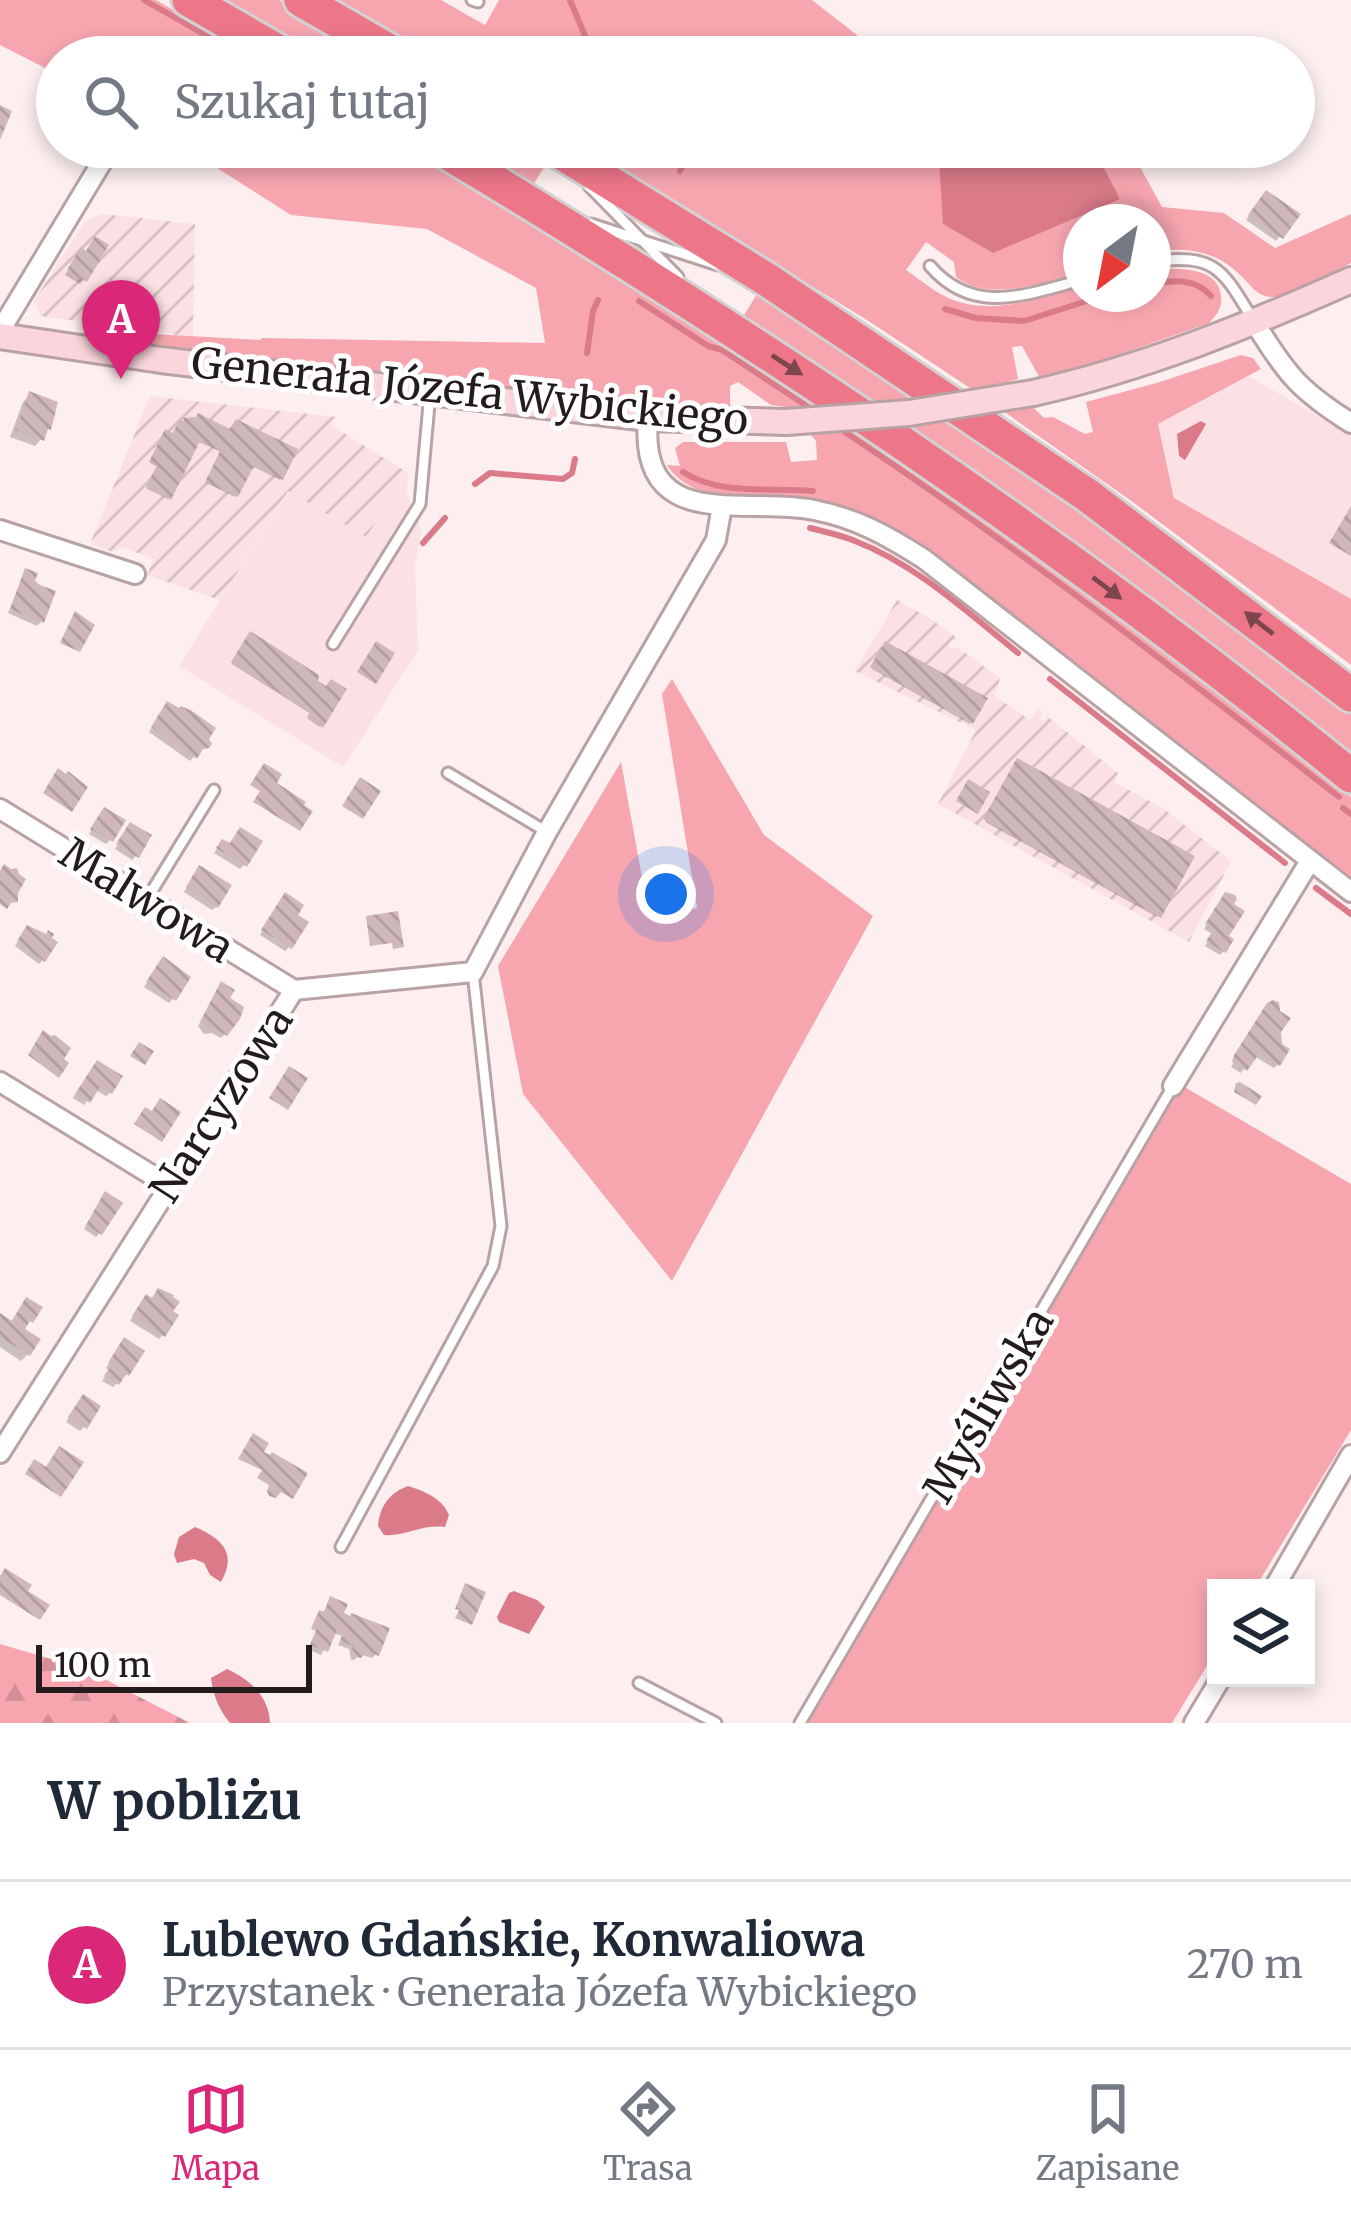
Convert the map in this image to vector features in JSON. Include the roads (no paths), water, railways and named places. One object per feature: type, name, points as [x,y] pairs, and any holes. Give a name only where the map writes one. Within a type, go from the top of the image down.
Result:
[{"type":"highway","points":[[189,0],[252,36]]},
{"type":"highway","points":[[301,0],[364,36]]},
{"type":"highway","points":[[473,168],[734,331],[1023,526],[1351,776]]},
{"type":"highway","points":[[586,168],[766,279],[1087,495],[1351,695]]},
{"type":"main road","name":"Generała Józefa Wybickiego","points":[[0,334],[161,360],[648,418],[786,422],[909,413],[1079,383],[1255,323],[1351,280]]},
{"type":"street","points":[[0,334],[99,168]]},
{"type":"street","points":[[1255,323],[1285,371],[1314,400],[1351,424]]},
{"type":"street","points":[[648,418],[646,444],[652,470],[671,491],[694,502],[722,506],[814,510],[879,531],[924,560],[1351,892]]},
{"type":"street","points":[[473,972],[716,540],[722,506]]},
{"type":"street","points":[[0,530],[135,574]]},
{"type":"street","name":"Malwowa","points":[[0,808],[294,990]]},
{"type":"street","points":[[1173,1086],[1310,861]]},
{"type":"street","name":"Narcyzowa","points":[[1,1454],[294,990],[473,972]]},
{"type":"street","points":[[0,1082],[168,1185]]},
{"type":"street","points":[[1279,1579],[1351,1455]]},
{"type":"street","points":[[1194,1723],[1216,1687]]},
{"type":"lane","points":[[572,168],[640,242],[734,331]]},
{"type":"lane","points":[[524,199],[640,242],[766,279]]},
{"type":"lane","points":[[1171,261],[1194,260],[1225,274],[1255,323]]},
{"type":"lane","points":[[930,266],[942,280],[972,296],[1018,296],[1063,285]]},
{"type":"lane","points":[[333,644],[420,504],[430,393]]},
{"type":"lane","points":[[448,773],[548,832]]},
{"type":"lane","points":[[147,899],[214,790]]},
{"type":"lane","points":[[341,1547],[493,1266],[501,1226],[473,972]]},
{"type":"lane","name":"Myśliwska","points":[[800,1723],[1173,1086]]},
{"type":"lane","points":[[639,1683],[716,1723]]},
{"type":"waterway","points":[[144,0],[207,36]]},
{"type":"waterway","points":[[570,0],[585,36]]},
{"type":"waterway","points":[[1171,282],[1198,286],[1211,296]]},
{"type":"waterway","points":[[587,353],[598,300]]},
{"type":"waterway","points":[[639,301],[813,410]]},
{"type":"waterway","points":[[945,309],[976,318],[1024,321],[1063,309]]},
{"type":"waterway","points":[[839,428],[1030,562],[1339,797]]},
{"type":"waterway","points":[[475,484],[490,473],[563,479],[572,473],[575,459]]},
{"type":"waterway","points":[[683,472],[729,488],[813,491]]},
{"type":"waterway","points":[[423,543],[445,518]]},
{"type":"waterway","points":[[810,528],[850,539],[899,563],[1018,653]]},
{"type":"waterway","points":[[1050,679],[1285,863]]},
{"type":"waterway","points":[[1343,808],[1351,814]]},
{"type":"waterway","points":[[1316,888],[1351,914]]},
{"type":"place","name":"Lublewo Gdańskie, Konwaliowa","points":[[121,379]]}]
